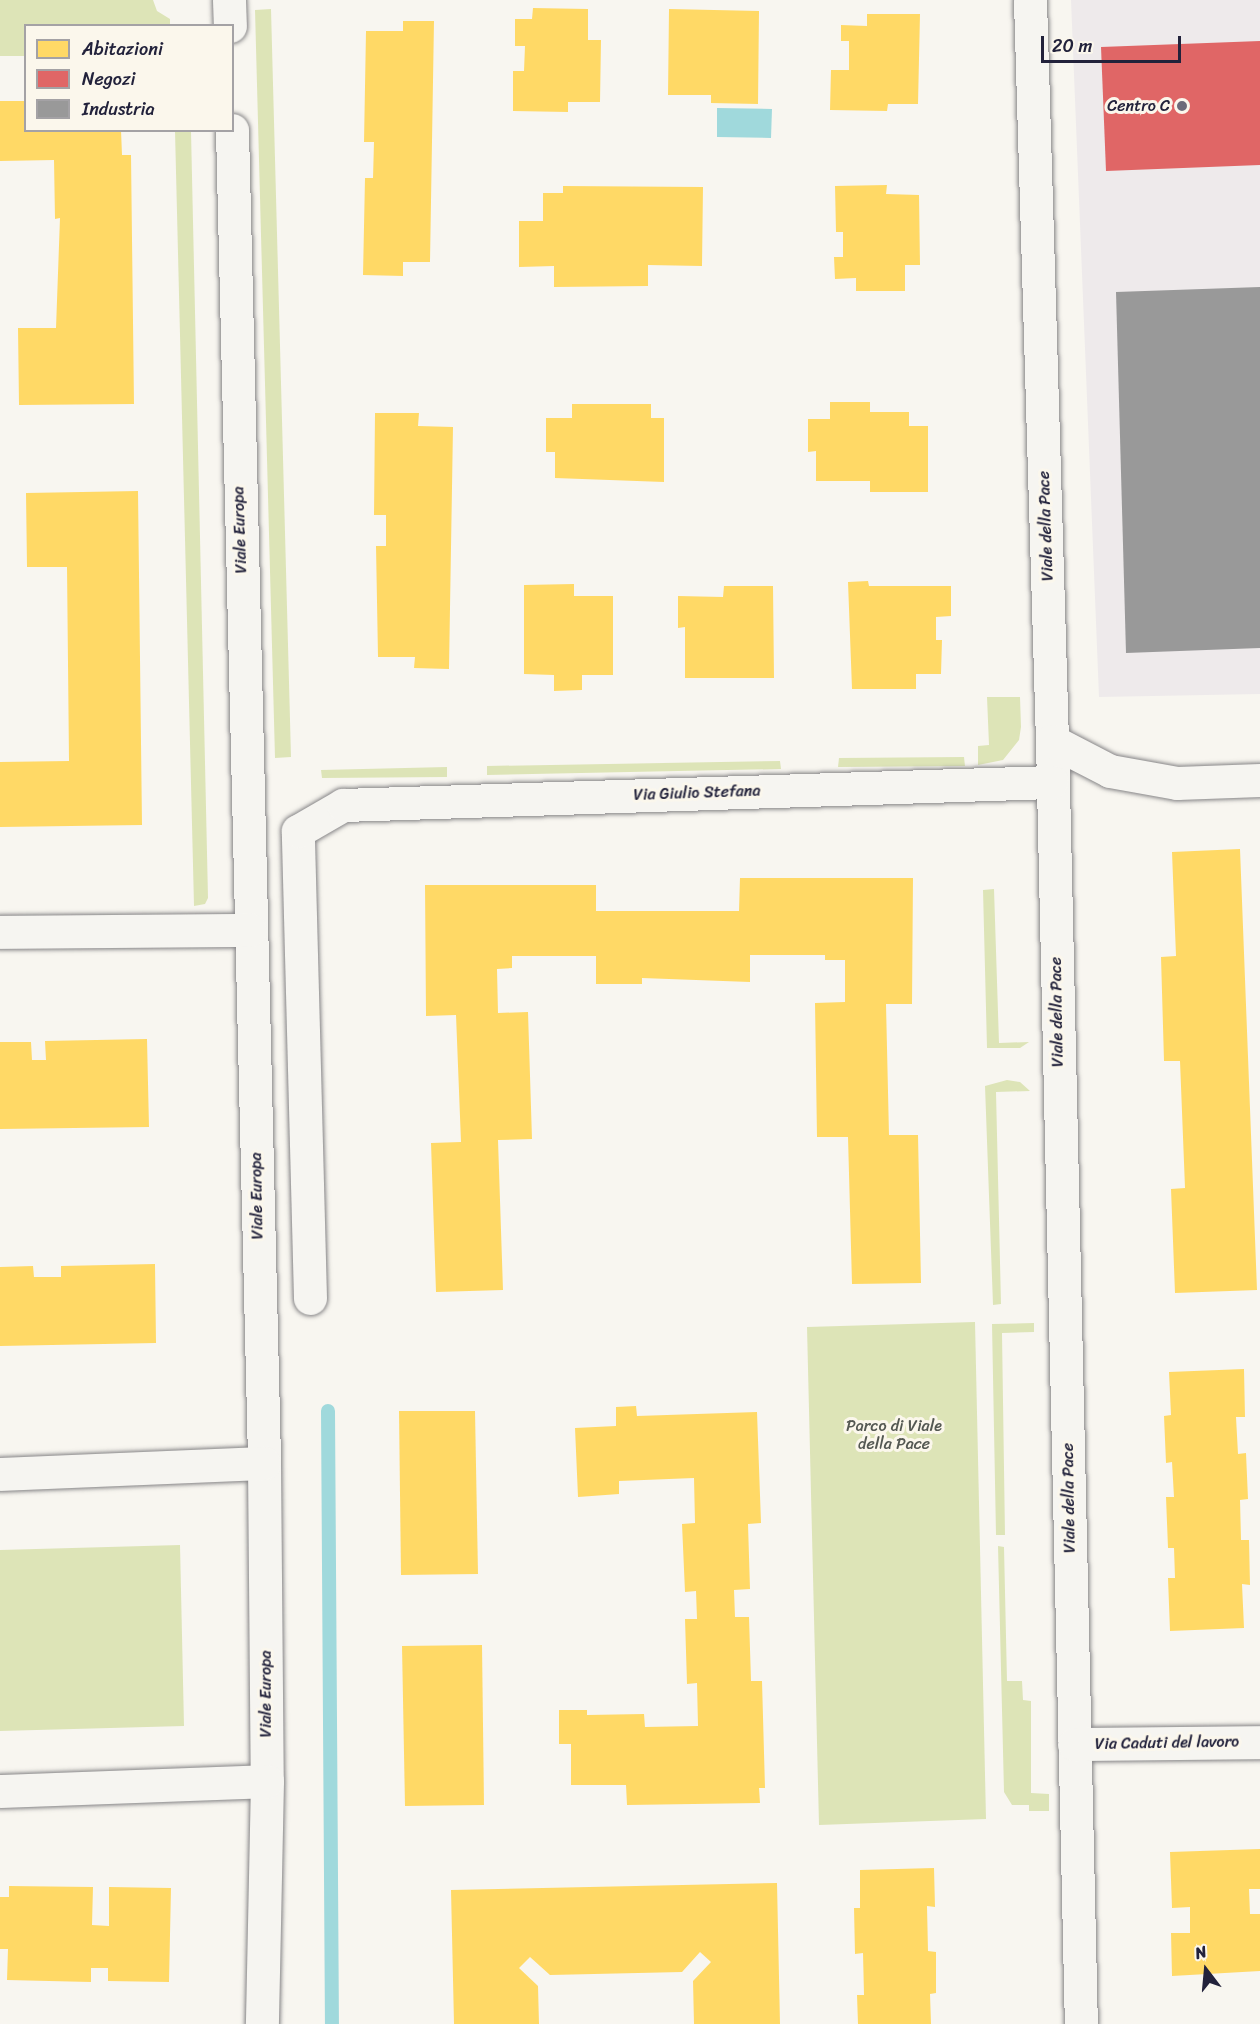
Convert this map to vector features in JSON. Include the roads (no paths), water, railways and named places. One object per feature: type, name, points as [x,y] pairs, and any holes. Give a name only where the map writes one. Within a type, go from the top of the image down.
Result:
[{"type":"street","points":[[229,0],[230,24]]},
{"type":"street","name":"Viale della Pace","points":[[1030,0],[1052,741],[1081,2024]]},
{"type":"street","name":"Viale Europa","points":[[232,132],[264,1463],[267,1781],[262,2024]]},
{"type":"street","points":[[1052,741],[1110,771],[1176,783],[1260,780]]},
{"type":"street","name":"Via Giulio Stefana","points":[[310,1298],[298,831],[343,805],[1052,782]]},
{"type":"street","points":[[0,932],[250,930]]},
{"type":"street","points":[[0,1474],[264,1463]]},
{"type":"street","name":"Via Caduti del lavoro","points":[[1074,1744],[1260,1742]]},
{"type":"street","points":[[0,1791],[267,1781]]},
{"type":"water","points":[[717,108],[772,109],[771,138],[717,137]]},
{"type":"waterway","points":[[328,1411],[332,2024]]},
{"type":"place","name":"Centro C","points":[[1182,106]]},
{"type":"park label","name":"Parco di Viale della Pace","points":[[894,1435]]}]
